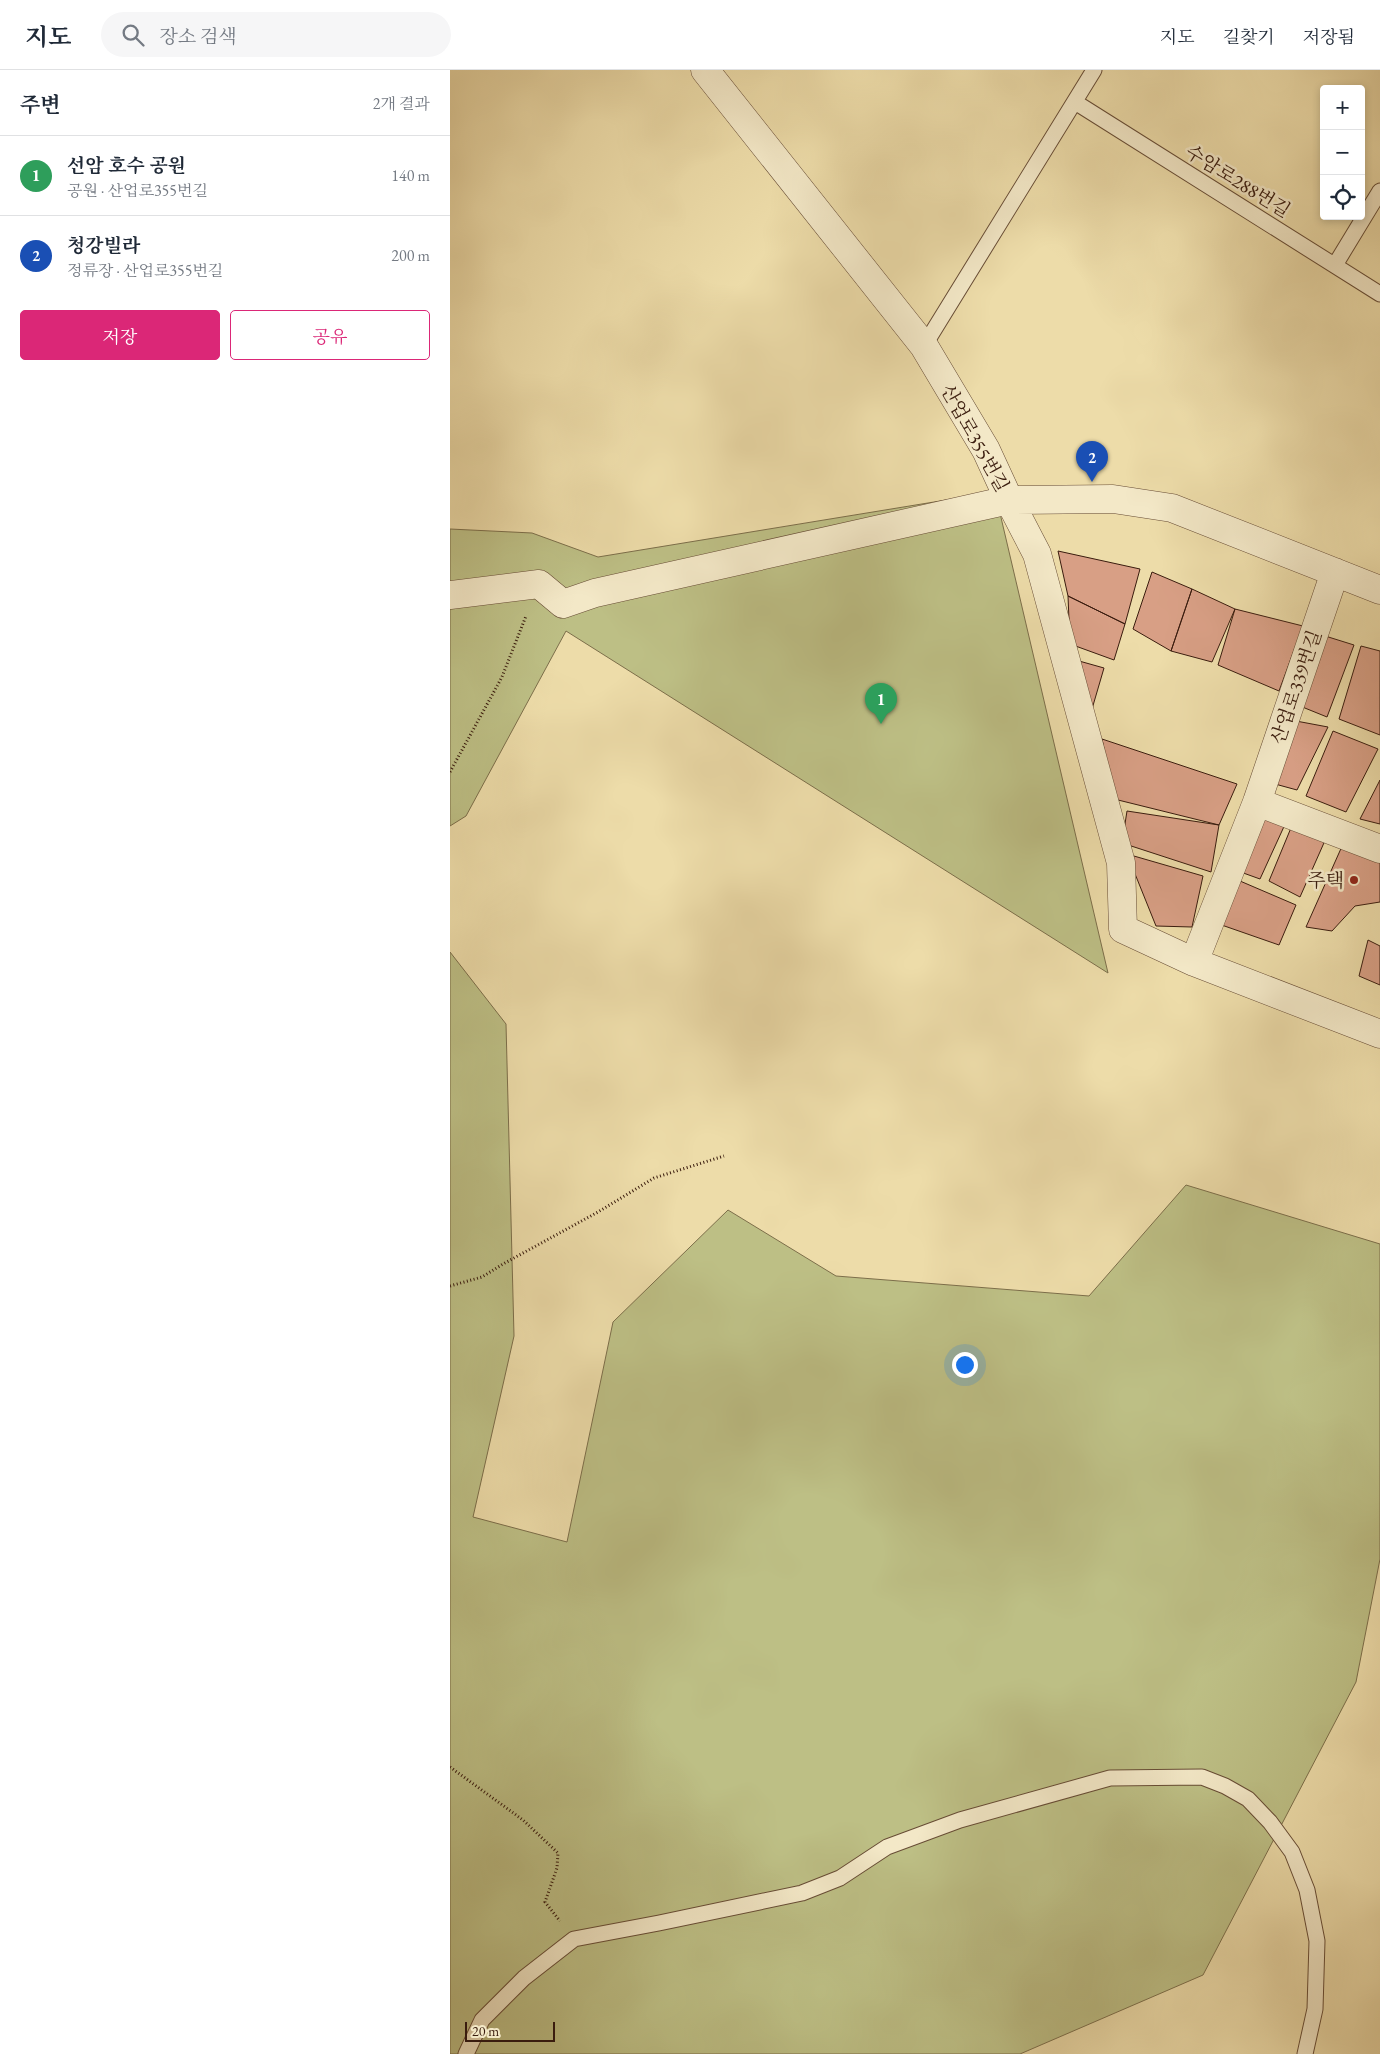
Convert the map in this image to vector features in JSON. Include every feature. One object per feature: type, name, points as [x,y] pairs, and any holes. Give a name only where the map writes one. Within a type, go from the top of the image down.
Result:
[{"type":"street","name":"산업로355번길","points":[[715,75],[924,346],[986,450],[1009,500],[1113,499],[1172,508],[1380,590]]},
{"type":"street","points":[[450,594],[539,584],[563,604],[605,590],[1009,500],[1037,554],[1121,863],[1123,929],[1194,962],[1380,1034]]},
{"type":"street","name":"산업로339번길","points":[[1194,962],[1257,802],[1334,572]]},
{"type":"street","points":[[1257,802],[1380,849]]},
{"type":"lane","points":[[924,346],[1094,70]]},
{"type":"lane","name":"수암로288번길","points":[[1074,102],[1380,294]]},
{"type":"lane","points":[[1335,265],[1380,191]]},
{"type":"lane","points":[[466,2054],[482,2020],[524,1978],[574,1939],[802,1893],[840,1878],[887,1847],[960,1820],[1110,1778],[1202,1778],[1225,1786],[1248,1799],[1270,1822],[1292,1852],[1307,1890],[1317,1941],[1315,2009],[1305,2054]]},
{"type":"path","points":[[450,772],[502,676],[539,584]]},
{"type":"path","points":[[450,1286],[482,1277],[598,1212],[654,1178],[724,1156]]},
{"type":"path","points":[[450,1767],[523,1820],[558,1853],[557,1868],[545,1902],[574,1939]]},
{"type":"green space","points":[[995,492],[1108,973],[566,631],[466,816],[450,826],[450,529],[532,533],[598,557]]},
{"type":"green space","points":[[450,952],[506,1024],[514,1336],[473,1517],[567,1542],[613,1322],[728,1210],[836,1276],[1089,1296],[1186,1185],[1380,1244],[1380,1559],[1356,1682],[1203,1975],[1020,2054],[450,2054]]},
{"type":"building","points":[[1058,551],[1140,569],[1125,624],[1068,596]]},
{"type":"building","points":[[1152,572],[1192,589],[1171,651],[1133,629]]},
{"type":"building","points":[[1192,589],[1235,609],[1212,662],[1171,651]]},
{"type":"building","points":[[1068,596],[1125,624],[1114,660],[1070,644]]},
{"type":"building","points":[[1235,609],[1303,626],[1279,691],[1218,665]]},
{"type":"building","points":[[1322,635],[1354,645],[1327,717],[1290,702]]},
{"type":"building","points":[[1361,646],[1380,651],[1380,735],[1339,719]]},
{"type":"building","points":[[1072,659],[1104,668],[1092,709]]},
{"type":"building","points":[[1296,721],[1328,727],[1297,790],[1275,784]]},
{"type":"building","name":"주택","points":[[1333,731],[1378,749],[1346,812],[1306,796]]},
{"type":"building","points":[[1102,739],[1237,784],[1219,825],[1114,799]]},
{"type":"building","points":[[1380,780],[1380,824],[1360,819]]},
{"type":"building","points":[[1127,811],[1219,825],[1211,872],[1122,843]]},
{"type":"building","name":"주택","points":[[1262,811],[1287,820],[1260,879],[1235,870]]},
{"type":"building","name":"주택","points":[[1293,823],[1327,836],[1300,897],[1269,881]]},
{"type":"building","name":"주택","points":[[1343,844],[1380,858],[1380,902],[1355,906],[1332,931],[1306,927]]},
{"type":"building","points":[[1127,854],[1203,876],[1192,927],[1156,926]]},
{"type":"building","name":"주택","points":[[1233,878],[1296,905],[1279,945],[1213,922]]},
{"type":"building","points":[[1368,940],[1380,946],[1380,985],[1359,976]]},
{"type":"place","name":"청강빌라","points":[[1092,482]]},
{"type":"place","name":"선암 호수 공원","points":[[881,724]]},
{"type":"place","name":"주택","points":[[1354,880]]}]
